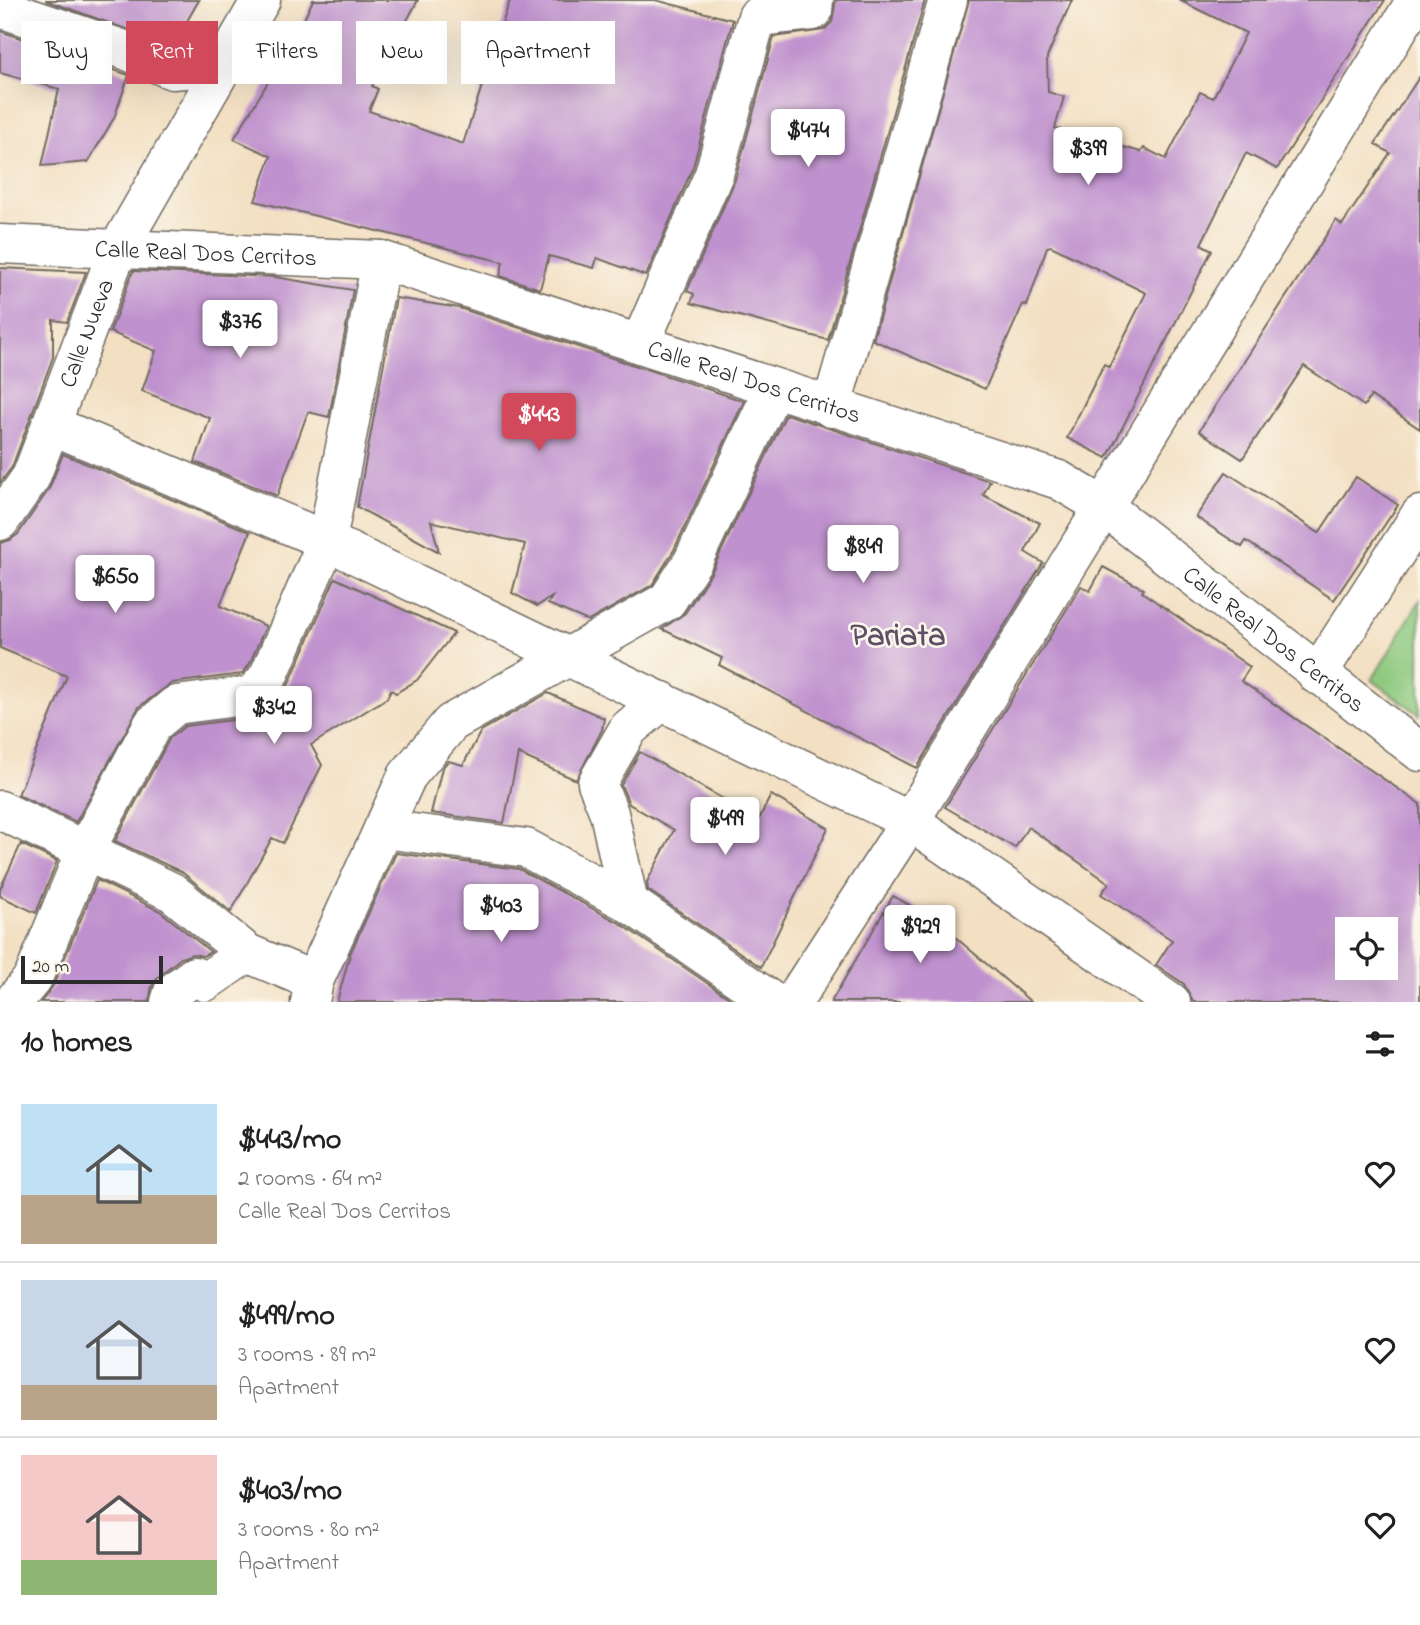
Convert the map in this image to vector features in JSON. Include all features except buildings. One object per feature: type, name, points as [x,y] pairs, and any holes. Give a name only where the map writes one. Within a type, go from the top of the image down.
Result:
[{"type":"street","name":"Calle Nueva","points":[[0,521],[31,477],[118,249],[261,0]]},
{"type":"street","points":[[640,344],[714,174],[757,17],[813,12],[814,0]]},
{"type":"street","points":[[831,408],[948,0]]},
{"type":"street","points":[[793,1002],[910,821],[1416,0]]},
{"type":"street","points":[[0,8],[125,50],[172,70],[223,66]]},
{"type":"street","name":"Calle Real Dos Cerritos","points":[[0,244],[381,260],[1059,480],[1103,506],[1420,752]]},
{"type":"street","points":[[13,1002],[33,978],[85,851],[153,724],[176,705],[253,695],[268,677],[327,541],[381,260]]},
{"type":"street","points":[[0,810],[172,892],[247,953],[312,992],[407,776],[451,723],[667,601],[693,561],[774,388]]},
{"type":"street","points":[[51,425],[327,541],[910,821],[1171,1002]]},
{"type":"street","points":[[1317,674],[1420,515]]},
{"type":"street","points":[[629,904],[609,813],[597,783],[628,729],[662,701]]},
{"type":"street","points":[[383,829],[526,848],[629,904],[773,1002]]},
{"type":"street","points":[[170,1002],[173,992],[194,976],[205,982],[247,953]]},
{"type":"green space","points":[[1420,600],[1420,715],[1372,680]]},
{"type":"district","name":"Pariata","points":[[898,634]]}]
